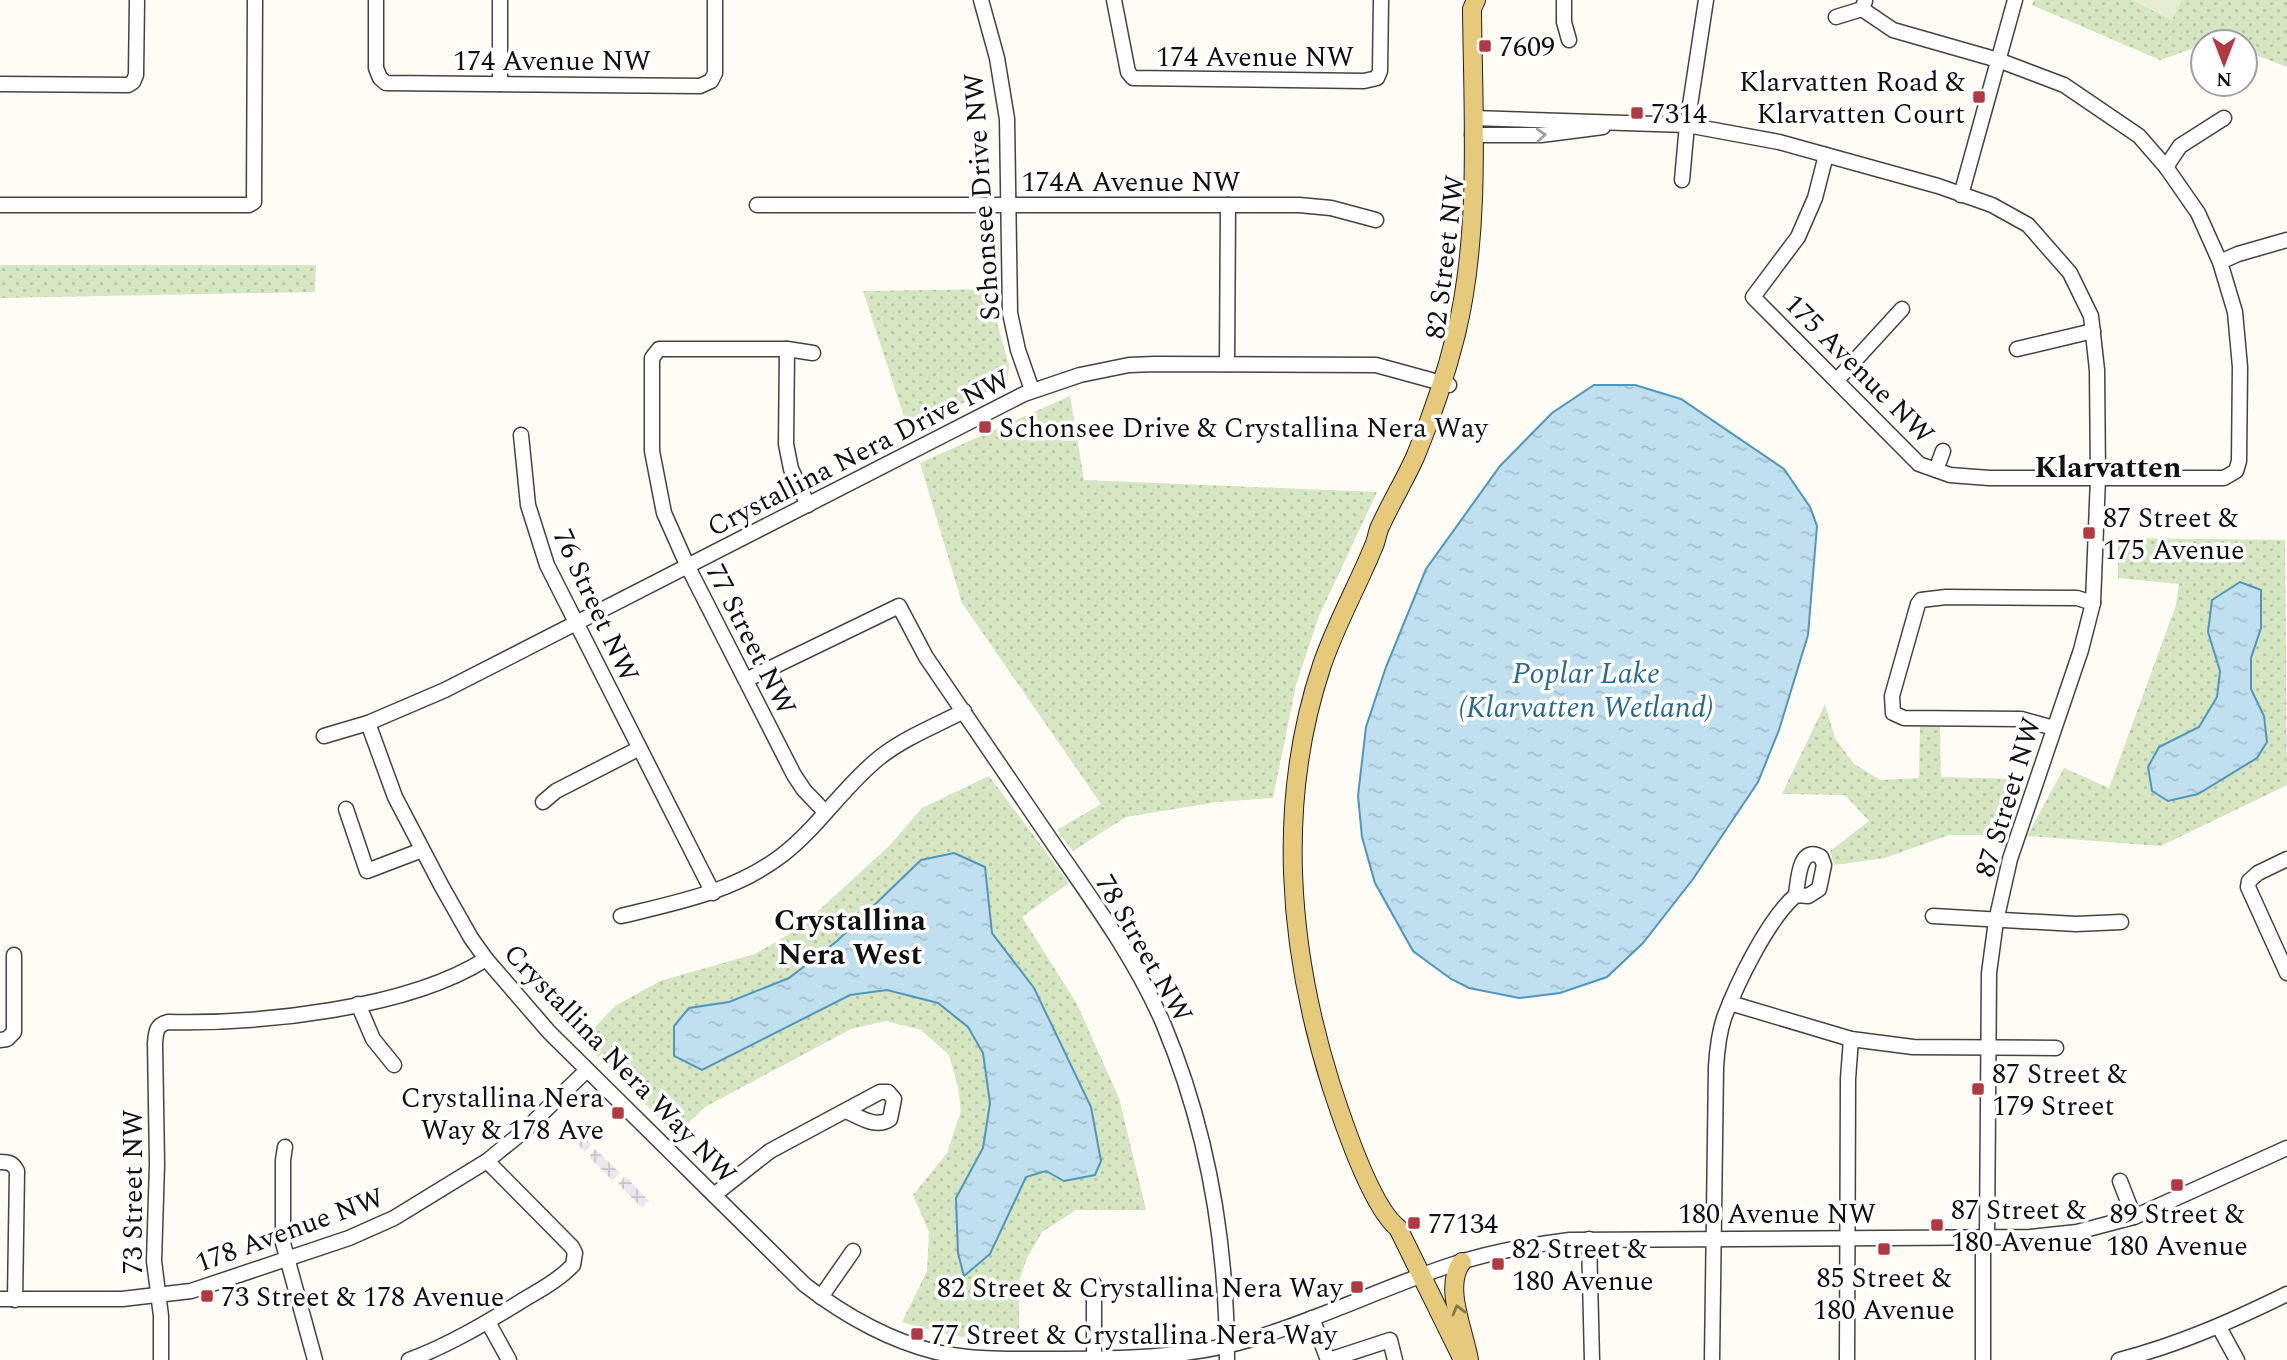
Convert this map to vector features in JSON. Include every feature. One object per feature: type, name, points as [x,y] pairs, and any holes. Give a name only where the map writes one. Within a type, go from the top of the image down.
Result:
[{"type":"main road","name":"82 Street NW","points":[[1463,1360],[1398,1228],[1398,1216],[1329,1081],[1307,1002],[1295,923],[1293,846],[1296,789],[1303,737],[1323,664],[1445,383],[1466,276],[1471,222],[1484,10],[1478,0]]},
{"type":"main road","points":[[1462,1262],[1455,1270],[1453,1290],[1469,1360]]},
{"type":"main road","name":"82 Street NW","points":[[1450,1336],[1453,1360]]},
{"type":"street","points":[[0,84],[128,85],[133,82],[136,75],[137,0]]},
{"type":"street","points":[[0,205],[249,205],[254,202],[255,0]]},
{"type":"street","name":"174 Avenue NW","points":[[376,0],[376,68],[380,78],[386,83],[700,86],[707,84],[714,77],[715,0]]},
{"type":"street","points":[[500,0],[500,84]]},
{"type":"street","name":"Schonsee Drive NW","points":[[981,0],[1004,96],[1008,142],[1010,313],[1018,350],[1032,390]]},
{"type":"street","name":"174 Avenue NW","points":[[1114,0],[1128,72],[1133,78],[1364,81],[1377,78],[1380,71],[1381,0]]},
{"type":"street","points":[[1564,0],[1564,22],[1569,40]]},
{"type":"street","points":[[1682,180],[1687,125],[1706,0]]},
{"type":"street","points":[[1961,195],[2015,0]]},
{"type":"street","points":[[1836,17],[1864,5],[1893,30],[1998,60],[2064,85],[2139,136],[2166,166],[2198,213],[2220,262],[2287,240]]},
{"type":"street","points":[[2166,166],[2180,146],[2224,118]]},
{"type":"street","name":"87 Street NW","points":[[1477,126],[1542,135],[1639,122],[1687,125],[1779,142],[1938,186],[1992,205],[2028,225],[2070,274],[2091,316],[2097,370],[2098,478],[2093,603],[2081,650],[2010,859],[1996,921],[1989,974],[1983,1360]]},
{"type":"street","name":"175 Avenue NW","points":[[1826,155],[1815,198],[1798,237],[1753,297],[1919,464],[1950,475],[1989,478],[2224,478],[2236,471],[2239,461],[2240,367],[2235,312],[2220,262]]},
{"type":"street","name":"174A Avenue NW","points":[[757,205],[1313,206],[1353,212],[1376,220]]},
{"type":"street","points":[[1227,205],[1227,364]]},
{"type":"street","points":[[1838,380],[1902,309]]},
{"type":"street","points":[[2017,349],[2093,331]]},
{"type":"street","name":"77 Street NW","points":[[787,349],[665,348],[655,353],[651,366],[654,464],[664,513],[688,567],[794,775],[825,812]]},
{"type":"street","points":[[808,505],[791,469],[786,444],[787,349],[813,354]]},
{"type":"street","name":"Crystallina Nera Drive NW","points":[[324,736],[368,723],[445,690],[1032,390],[1080,375],[1129,365],[1376,365],[1445,383]]},
{"type":"street","name":"76 Street NW","points":[[521,435],[526,487],[534,527],[547,565],[638,749],[713,892]]},
{"type":"street","name":"175 Avenue NW","points":[[1936,470],[1943,452]]},
{"type":"street","points":[[2054,728],[2021,719],[1904,718],[1894,713],[1892,696],[1915,614],[1921,600],[1946,597],[2077,598],[2093,603]]},
{"type":"street","name":"78 Street NW","points":[[746,680],[899,606],[926,657],[1115,935],[1146,987],[1162,1021],[1189,1091],[1207,1159],[1220,1236],[1227,1353]]},
{"type":"street","points":[[621,916],[713,892],[745,878],[781,856],[878,759],[964,711]]},
{"type":"street","name":"Crystallina Nera Way NW","points":[[368,723],[395,797],[422,850],[471,938],[518,998],[788,1269],[821,1297],[870,1327],[936,1352],[972,1359],[1094,1359],[1227,1353],[1422,1275]]},
{"type":"street","points":[[543,802],[556,791],[638,749]]},
{"type":"street","points":[[346,809],[367,871],[422,850]]},
{"type":"street","points":[[2287,859],[2258,873],[2249,881],[2248,887],[2287,973]]},
{"type":"street","points":[[1712,1360],[1717,1054],[1730,1003],[1760,944],[1788,902],[1797,895]]},
{"type":"street","points":[[1933,916],[1996,921],[2121,922]]},
{"type":"street","points":[[6,1038],[15,1026],[14,955]]},
{"type":"street","points":[[394,1065],[373,1039],[358,1004],[445,981],[486,959]]},
{"type":"street","points":[[1730,1003],[1852,1039],[1913,1047],[2056,1048]]},
{"type":"street","name":"73 Street NW","points":[[161,1360],[161,1316],[154,1242],[157,1164],[155,1041],[158,1027],[161,1024],[260,1019],[358,1004]]},
{"type":"street","points":[[1847,1360],[1848,1079],[1852,1039]]},
{"type":"street","name":"178 Avenue NW","points":[[7,1300],[122,1299],[191,1291],[349,1238],[394,1218],[487,1161],[524,1131],[587,1070]]},
{"type":"street","points":[[714,1195],[770,1151],[846,1111]]},
{"type":"street","points":[[285,1147],[283,1215],[286,1259],[315,1360]]},
{"type":"street","name":"180 Avenue NW","points":[[1422,1275],[1517,1248],[1589,1239],[2030,1237],[2077,1233],[2134,1217],[2287,1147]]},
{"type":"street","points":[[409,1360],[488,1322],[562,1275],[573,1265],[575,1259],[572,1247],[487,1161]]},
{"type":"street","points":[[7,1163],[17,1171],[7,1300]]},
{"type":"street","points":[[2120,1181],[2134,1217]]},
{"type":"street","points":[[1589,1239],[1592,1360]]},
{"type":"street","points":[[821,1297],[853,1251]]},
{"type":"street","points":[[1094,1284],[1094,1359]]},
{"type":"street","points":[[2119,1360],[2175,1344],[2219,1327],[2287,1294]]},
{"type":"street","points":[[1312,1318],[1328,1360],[1390,1340],[1395,1360]]},
{"type":"street","points":[[488,1322],[509,1360]]},
{"type":"street","points":[[2219,1327],[2237,1360]]},
{"type":"shaded area","points":[[568,1120],[592,1145],[585,1152],[561,1128]]},
{"type":"shaded area","points":[[595,1149],[620,1173],[612,1180],[589,1157]]},
{"type":"shaded area","points":[[625,1176],[649,1201],[642,1208],[618,1184]]},
{"type":"green space","points":[[2034,0],[2287,0],[2287,67],[2259,56],[2259,28],[2189,28],[2189,50],[2160,60],[2032,5]]},
{"type":"green space","points":[[2131,0],[2182,0],[2172,20]]},
{"type":"green space","points":[[0,265],[316,265],[315,292],[0,298]]},
{"type":"green space","points":[[997,289],[997,323],[1009,365],[1007,382],[908,429],[863,291]]},
{"type":"green space","points":[[1070,396],[1084,480],[1377,492],[1319,616],[1296,685],[1273,798],[1217,802],[1126,817],[1073,851],[1057,830],[1101,804],[962,603],[920,463]]},
{"type":"green space","points":[[2118,538],[2285,540],[2287,785],[2161,846],[2027,836],[2064,768],[2109,788],[2176,605],[2179,584],[2118,578]]},
{"type":"green space","points":[[1825,704],[1835,738],[1854,764],[1880,780],[1919,778],[1920,727],[1940,727],[1941,777],[2016,779],[1997,835],[1949,835],[1885,858],[1834,865],[1830,851],[1869,821],[1845,795],[1782,794]]},
{"type":"green space","points":[[989,776],[1069,883],[1022,917],[1077,1004],[1119,1098],[1146,1210],[1076,1210],[1042,1232],[1027,1258],[1019,1281],[1019,1341],[959,1336],[902,1322],[927,1271],[929,1232],[913,1195],[947,1153],[961,1111],[949,1055],[921,1030],[886,1021],[851,1029],[705,1107],[676,1135],[582,1041],[615,1006],[660,981],[755,954],[801,927],[890,845],[922,808]]},
{"type":"water","name":"Poplar Lake (Klarvatten Wetland)","points":[[1594,385],[1635,385],[1681,399],[1784,469],[1810,507],[1817,526],[1808,635],[1779,730],[1758,782],[1693,879],[1643,943],[1607,977],[1560,993],[1519,998],[1469,988],[1451,979],[1413,951],[1375,883],[1362,837],[1358,796],[1366,727],[1386,667],[1426,569],[1500,466],[1552,413]]},
{"type":"water","points":[[2240,582],[2261,590],[2261,628],[2251,658],[2251,689],[2264,716],[2267,742],[2257,758],[2198,794],[2168,801],[2152,791],[2148,767],[2159,747],[2199,727],[2217,697],[2220,671],[2208,632],[2212,600]]},
{"type":"water","points":[[954,853],[985,867],[992,933],[1034,988],[1091,1107],[1101,1161],[1095,1175],[1064,1181],[1046,1171],[1026,1177],[990,1254],[964,1276],[958,1253],[956,1198],[983,1148],[990,1103],[983,1053],[968,1027],[938,1003],[887,990],[850,995],[702,1070],[674,1056],[674,1026],[689,1008],[729,1002],[789,978],[837,941],[921,860]]},
{"type":"place","name":"7609","points":[[1485,46]]},
{"type":"place","name":"Klarvatten Road & Klarvatten Court","points":[[1979,97]]},
{"type":"place","name":"7314","points":[[1637,113]]},
{"type":"place","name":"Schonsee Drive & Crystallina Nera Way","points":[[985,427]]},
{"type":"place","name":"87 Street & 175 Avenue","points":[[2089,533]]},
{"type":"place","name":"87 Street & 179 Street","points":[[1978,1089]]},
{"type":"place","name":"Crystallina Nera Way & 178 Ave","points":[[618,1113]]},
{"type":"place","name":"89 Street & 180 Avenue","points":[[2177,1185]]},
{"type":"place","name":"77134","points":[[1414,1223]]},
{"type":"place","name":"87 Street & 180 Avenue","points":[[1937,1225]]},
{"type":"place","name":"85 Street & 180 Avenue","points":[[1884,1249]]},
{"type":"place","name":"82 Street & 180 Avenue","points":[[1498,1264]]},
{"type":"place","name":"82 Street & Crystallina Nera Way","points":[[1357,1287]]},
{"type":"place","name":"73 Street & 178 Avenue","points":[[207,1296]]},
{"type":"place","name":"77 Street & Crystallina Nera Way","points":[[917,1334]]},
{"type":"district","name":"Klarvatten","points":[[2108,467]]},
{"type":"district","name":"Crystallina Nera West","points":[[850,937]]}]
